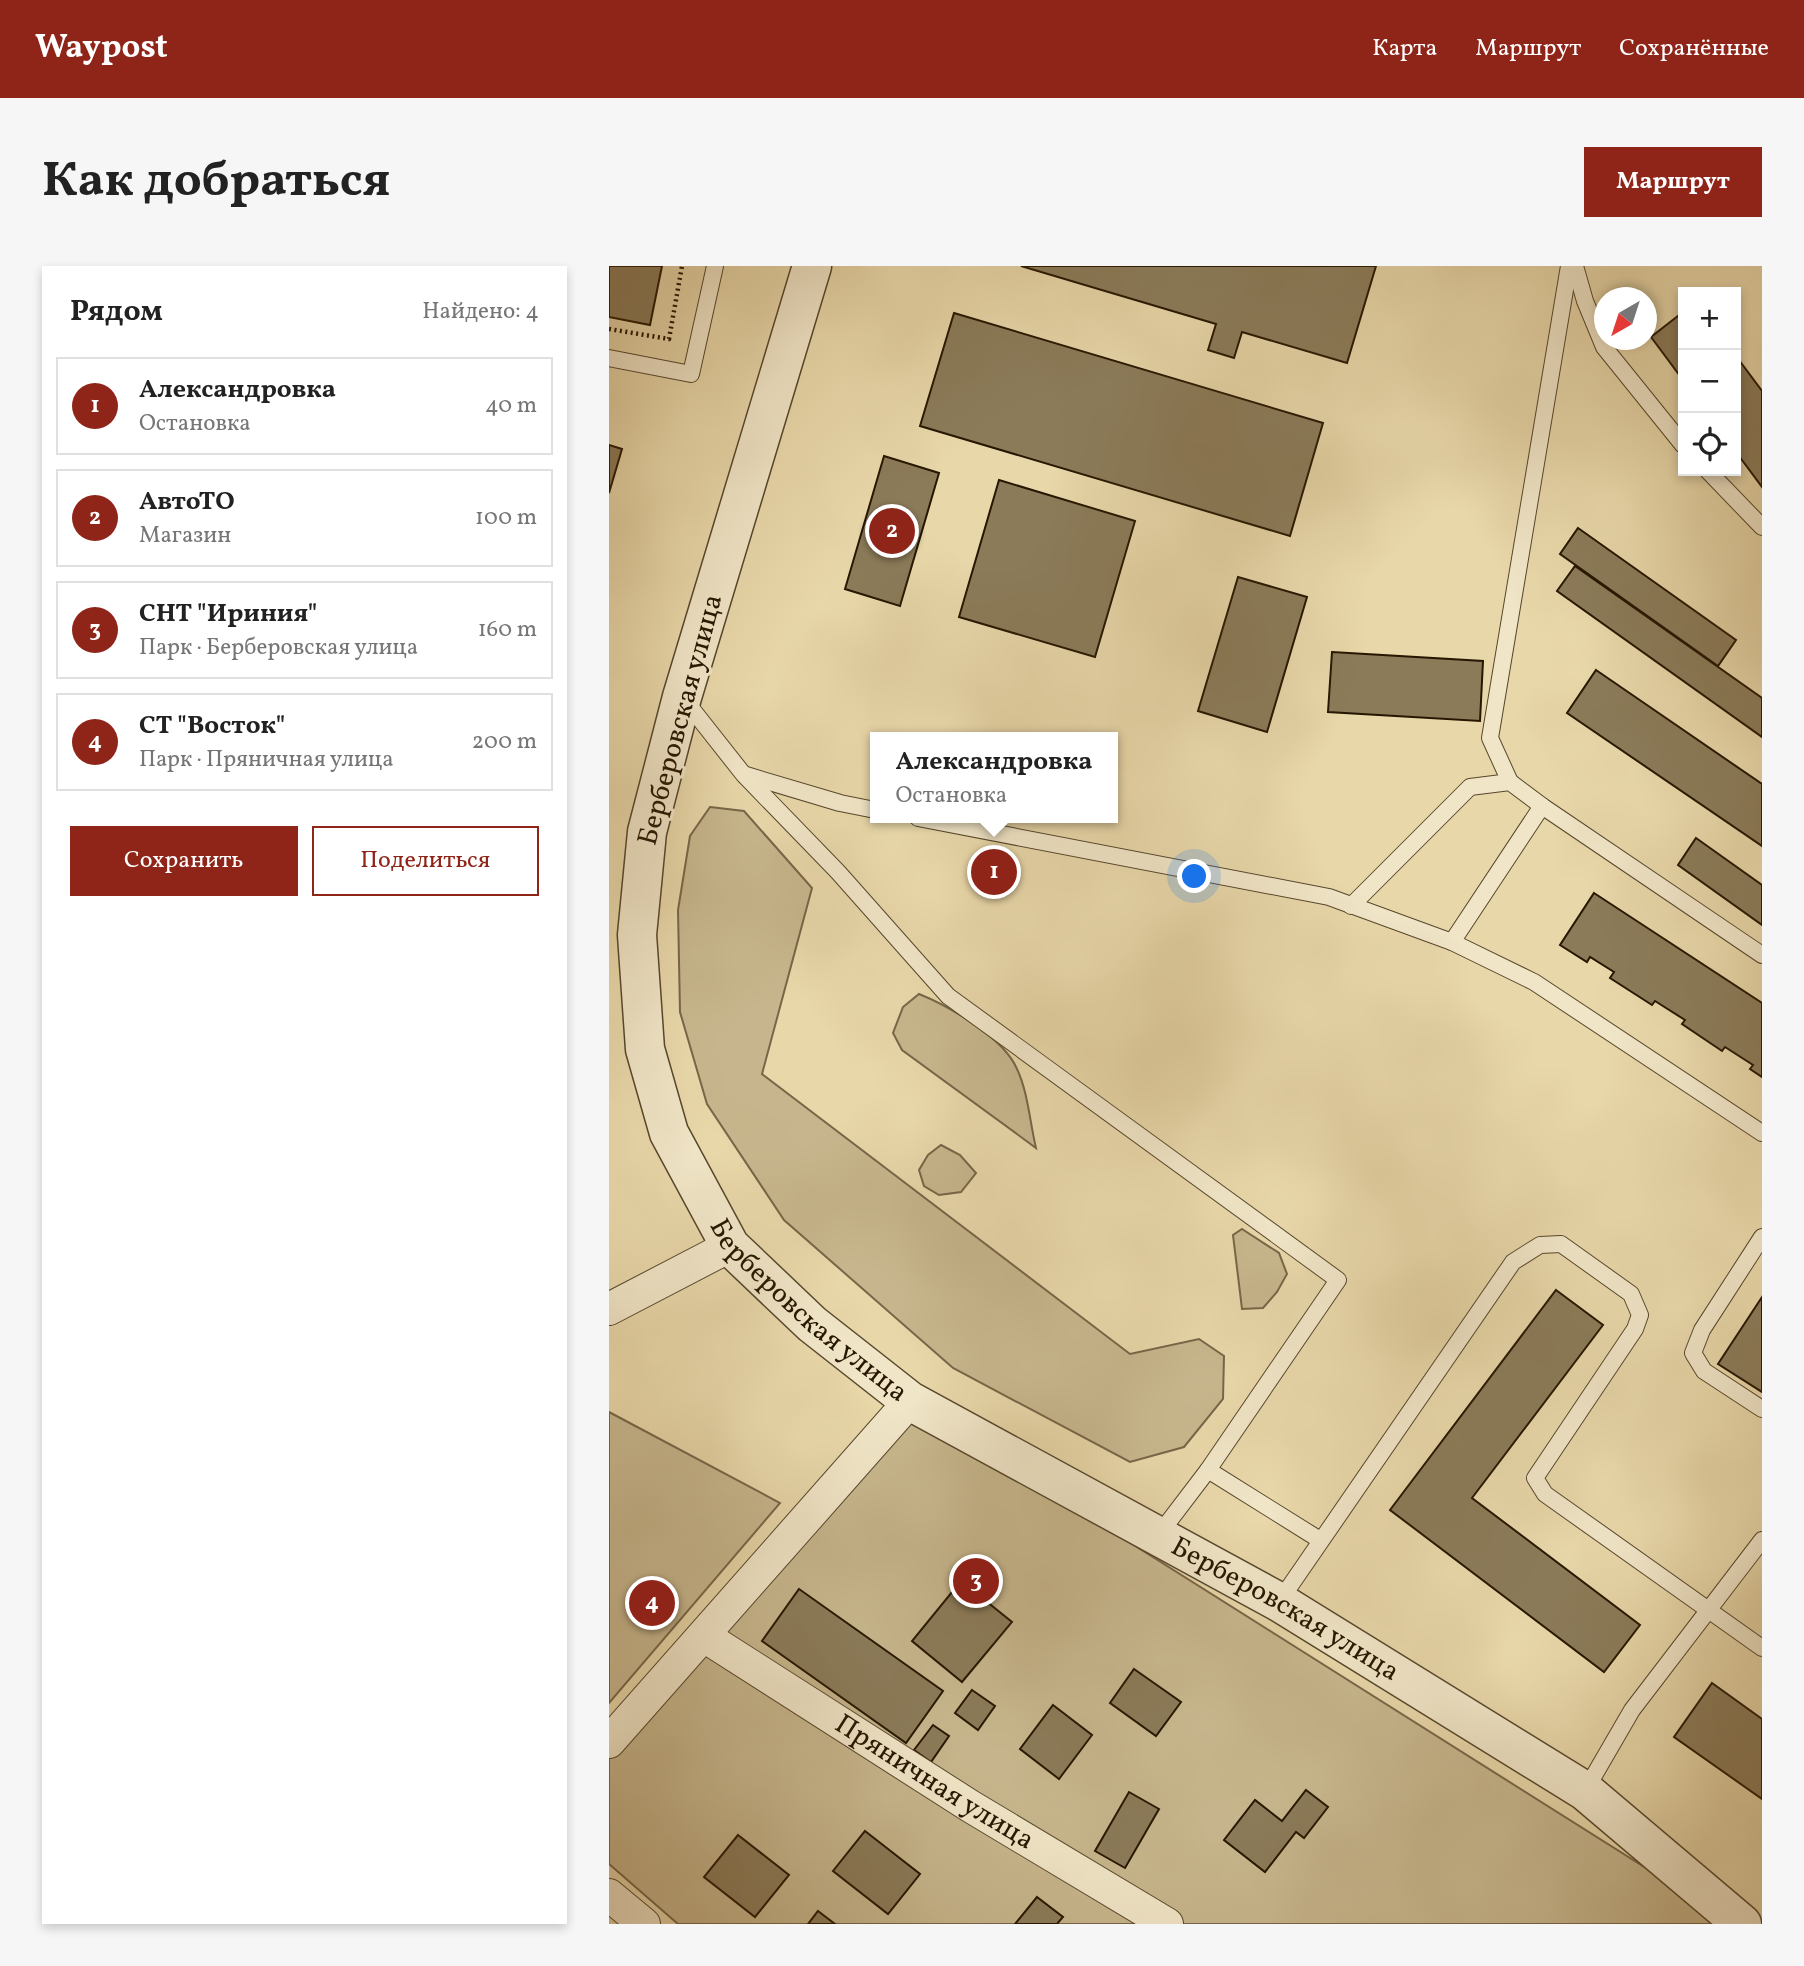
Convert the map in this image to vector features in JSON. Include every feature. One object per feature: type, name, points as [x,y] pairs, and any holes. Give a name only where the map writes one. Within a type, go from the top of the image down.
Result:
[{"type":"street","name":"Берберовская улица","points":[[811,266],[682,697],[647,832],[637,935],[645,1049],[669,1133],[730,1246],[812,1324],[910,1401],[1279,1602],[1585,1791],[1742,1924]]},
{"type":"street","points":[[609,1309],[730,1246]]},
{"type":"street","points":[[609,1742],[910,1401]]},
{"type":"street","name":"Пряничная улица","points":[[704,1636],[970,1806],[1167,1924]]},
{"type":"street","points":[[609,1895],[644,1924]]},
{"type":"lane","points":[[609,358],[691,374],[715,266]]},
{"type":"lane","points":[[1569,266],[1490,738],[1510,782],[1762,955]]},
{"type":"lane","points":[[1575,266],[1585,301],[1604,347],[1678,439]]},
{"type":"lane","points":[[1713,476],[1762,527]]},
{"type":"lane","points":[[682,697],[744,775],[838,872],[948,996],[1338,1280],[1208,1470],[1157,1537]]},
{"type":"lane","points":[[744,775],[870,809]]},
{"type":"lane","points":[[1351,906],[1470,787],[1510,782]]},
{"type":"lane","points":[[1452,942],[1542,806]]},
{"type":"lane","points":[[944,823],[1329,897],[1452,942],[1534,982],[1762,1133]]},
{"type":"lane","points":[[1762,1237],[1702,1330],[1693,1353],[1704,1371],[1762,1409]]},
{"type":"lane","points":[[1279,1602],[1513,1262],[1540,1245],[1561,1244],[1631,1294],[1640,1315],[1635,1329],[1535,1478],[1545,1494],[1762,1648]]},
{"type":"lane","points":[[1208,1470],[1320,1540]]},
{"type":"lane","points":[[1585,1791],[1632,1710],[1762,1540]]},
{"type":"path","points":[[609,329],[669,340],[682,266]]},
{"type":"shaded area","points":[[710,807],[744,811],[812,888],[762,1074],[1130,1354],[1199,1339],[1224,1356],[1223,1399],[1184,1447],[1130,1462],[953,1368],[784,1220],[707,1104],[680,1012],[678,910],[690,836]]},
{"type":"shaded area","points":[[919,994],[974,1024],[1010,1057],[1024,1088],[1036,1148],[902,1050],[893,1033],[903,1007]]},
{"type":"shaded area","points":[[941,1145],[960,1155],[976,1173],[961,1192],[939,1195],[924,1186],[919,1170],[928,1155]]},
{"type":"shaded area","points":[[1242,1229],[1279,1253],[1287,1274],[1277,1292],[1263,1308],[1242,1309],[1233,1235]]},
{"type":"shaded area","points":[[915,1407],[1722,1916],[1729,1924],[678,1924],[609,1864],[609,1756]]},
{"type":"shaded area","points":[[609,1412],[780,1503],[609,1703]]},
{"type":"building","points":[[609,266],[662,266],[650,325],[609,317]]},
{"type":"building","points":[[1021,266],[1376,266],[1347,363],[1242,332],[1234,358],[1208,350],[1216,324]]},
{"type":"building","points":[[954,313],[1323,423],[1290,536],[920,426]]},
{"type":"building","points":[[1678,316],[1678,373],[1657,345],[1657,332]]},
{"type":"building","points":[[1741,363],[1762,391],[1762,487],[1741,459]]},
{"type":"building","points":[[609,445],[622,449],[609,493]]},
{"type":"building","points":[[884,456],[939,473],[900,606],[845,589]]},
{"type":"building","points":[[999,480],[1135,521],[1095,657],[959,617]]},
{"type":"building","points":[[1578,528],[1736,640],[1718,666],[1560,554]]},
{"type":"building","points":[[1575,566],[1762,698],[1762,737],[1557,591]]},
{"type":"building","points":[[1238,577],[1307,597],[1267,732],[1198,711]]},
{"type":"building","points":[[1332,652],[1483,661],[1480,721],[1328,712]]},
{"type":"building","points":[[1596,670],[1762,784],[1762,846],[1567,713]]},
{"type":"building","points":[[1696,838],[1762,885],[1762,925],[1678,865]]},
{"type":"building","points":[[1594,893],[1762,1003],[1762,1077],[1750,1069],[1753,1065],[1725,1047],[1722,1051],[1682,1024],[1685,1020],[1655,1001],[1652,1005],[1610,978],[1614,972],[1590,957],[1587,962],[1560,945]]},
{"type":"building","points":[[1556,1290],[1603,1325],[1472,1498],[1640,1625],[1604,1672],[1390,1510]]},
{"type":"building","points":[[1762,1297],[1762,1392],[1718,1364]]},
{"type":"building","points":[[961,1581],[1012,1622],[962,1682],[912,1641]]},
{"type":"building","points":[[799,1589],[943,1691],[906,1743],[762,1641]]},
{"type":"building","points":[[1134,1669],[1181,1702],[1156,1736],[1110,1703]]},
{"type":"building","points":[[1712,1683],[1762,1719],[1762,1799],[1674,1737]]},
{"type":"building","points":[[972,1690],[995,1706],[978,1730],[955,1713]]},
{"type":"building","points":[[1053,1705],[1092,1735],[1059,1779],[1020,1749]]},
{"type":"building","points":[[933,1725],[949,1736],[931,1762],[914,1750]]},
{"type":"building","points":[[1306,1790],[1328,1807],[1304,1838],[1296,1832],[1265,1872],[1224,1840],[1255,1800],[1282,1821]]},
{"type":"building","points":[[1129,1792],[1159,1809],[1125,1868],[1095,1851]]},
{"type":"building","points":[[865,1831],[920,1874],[888,1914],[833,1871]]},
{"type":"building","points":[[738,1835],[789,1875],[755,1917],[704,1877]]},
{"type":"building","points":[[1037,1897],[1063,1917],[1057,1924],[1015,1924]]},
{"type":"building","points":[[818,1911],[835,1924],[808,1924]]},
{"type":"place","name":"АвтоТО","points":[[892,531]]},
{"type":"place","name":"Александровка","points":[[994,872]]},
{"type":"place","name":"СНТ \"Ириния\"","points":[[976,1581]]},
{"type":"place","name":"СТ \"Восток\"","points":[[652,1603]]}]
